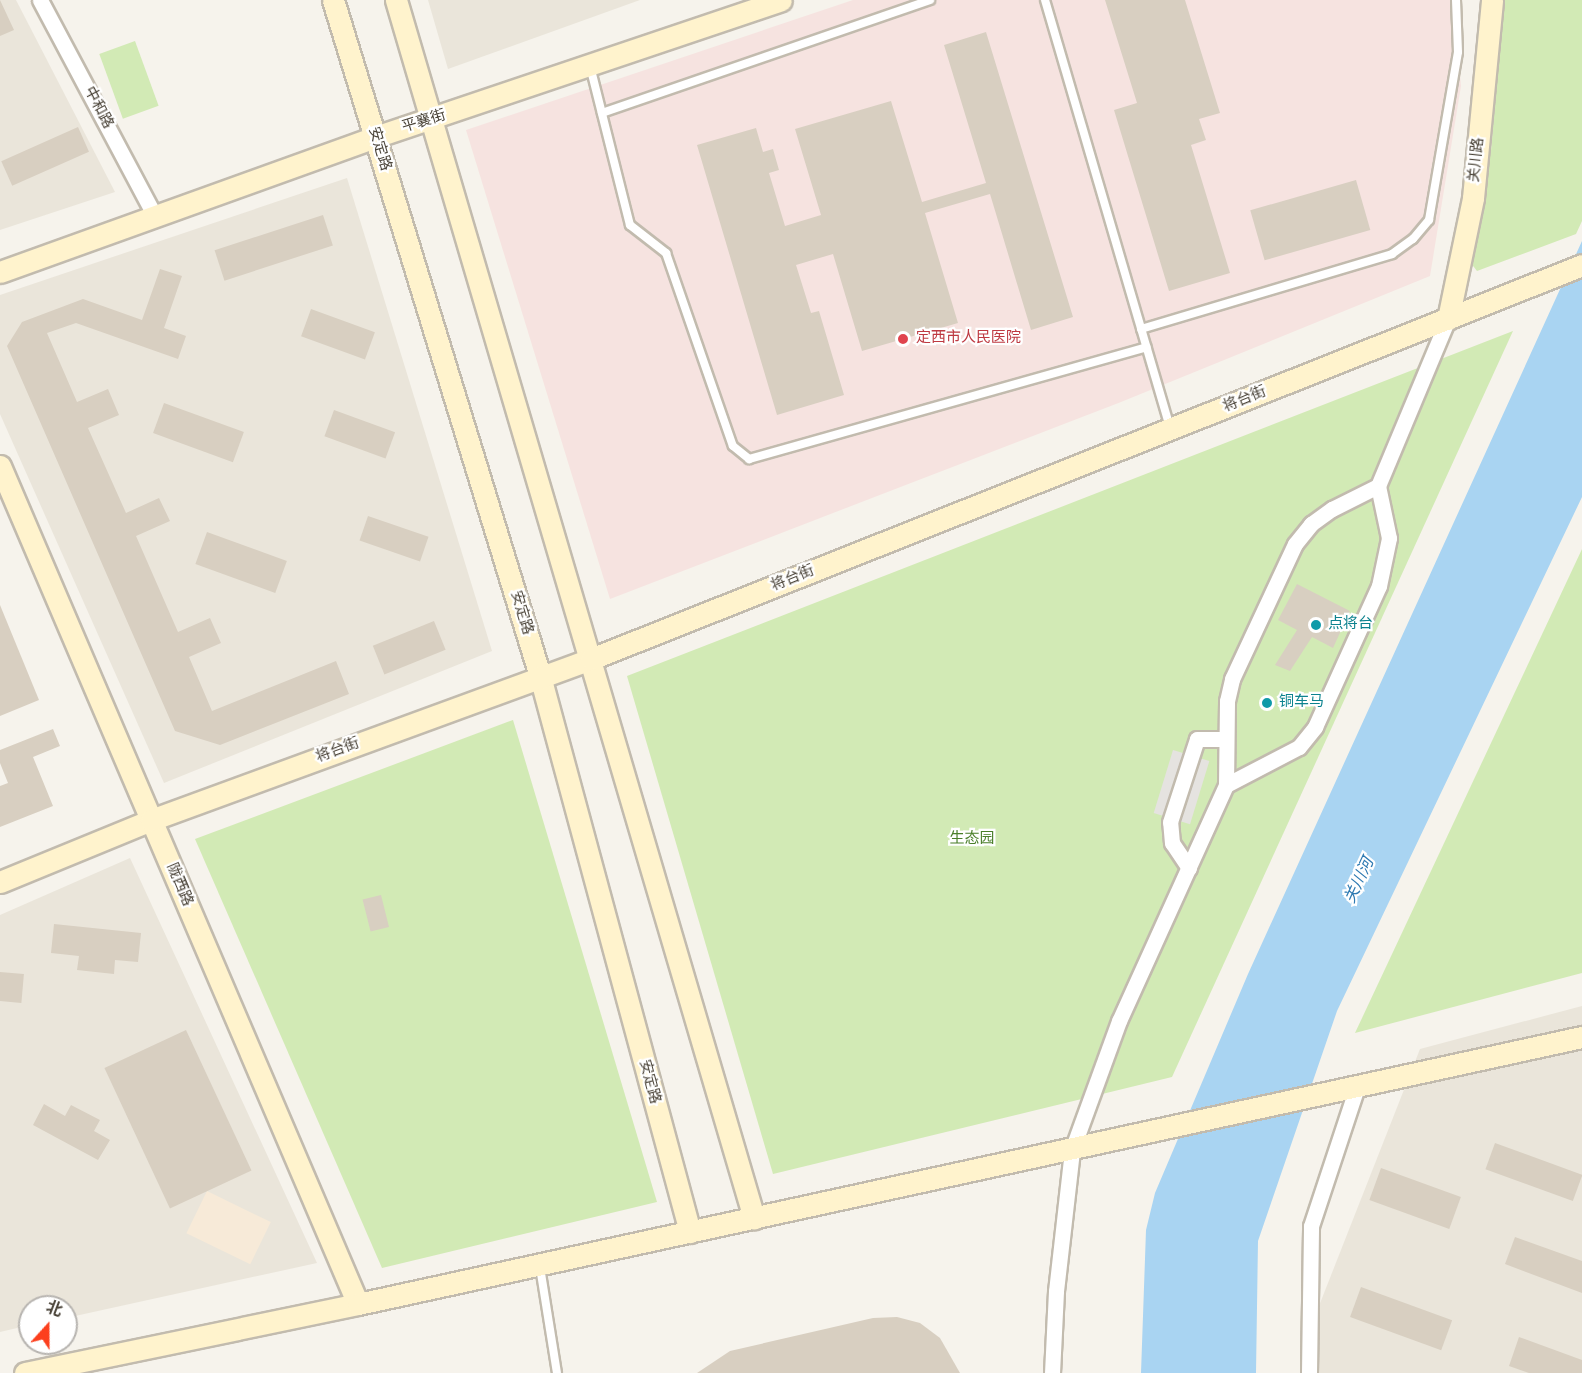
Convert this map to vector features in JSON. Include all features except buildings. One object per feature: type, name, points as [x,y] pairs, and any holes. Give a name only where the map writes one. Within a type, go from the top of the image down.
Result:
[{"type":"street","name":"中和路","points":[[40,0],[155,216]]},
{"type":"street","name":"安定路","points":[[333,0],[540,676],[690,1232]]},
{"type":"street","points":[[396,0],[754,1218]]},
{"type":"street","name":"平襄街","points":[[0,272],[375,137],[430,121],[781,0]]},
{"type":"street","name":"关川路","points":[[1448,319],[1473,198],[1492,0]]},
{"type":"street","name":"将台街","points":[[0,882],[151,820],[591,659],[1582,265]]},
{"type":"street","points":[[1226,785],[1299,747],[1315,727],[1379,586],[1386,563],[1389,538],[1378,486],[1448,319]]},
{"type":"street","name":"陇西路","points":[[0,466],[358,1305]]},
{"type":"street","points":[[1052,1373],[1056,1291],[1072,1150],[1119,1021],[1226,785],[1232,679],[1295,544],[1311,524],[1332,509],[1378,486]]},
{"type":"street","points":[[1189,868],[1172,843],[1170,822],[1197,740],[1227,739]]},
{"type":"street","points":[[25,1373],[358,1305],[1582,1037]]},
{"type":"street","points":[[1309,1373],[1311,1226],[1357,1087]]},
{"type":"lane","points":[[602,113],[930,0]]},
{"type":"lane","points":[[1045,0],[1170,429]]},
{"type":"lane","points":[[1141,329],[1392,254],[1413,239],[1429,220],[1458,52],[1456,0]]},
{"type":"lane","points":[[590,66],[630,225],[666,252],[733,446],[749,459],[1147,347]]},
{"type":"lane","points":[[539,1265],[557,1373]]},
{"type":"shaded area","points":[[0,0],[16,0],[115,192],[0,230]]},
{"type":"shaded area","points":[[428,0],[640,0],[448,69]]},
{"type":"shaded area","name":"定西市人民医院","points":[[853,0],[1453,0],[1461,86],[1430,276],[1121,402],[610,599],[466,130]]},
{"type":"shaded area","points":[[347,178],[492,651],[164,783],[0,414],[0,295]]},
{"type":"shaded area","points":[[1173,750],[1209,761],[1190,824],[1154,813]]},
{"type":"shaded area","points":[[130,858],[317,1263],[78,1315],[78,1295],[18,1295],[18,1328],[0,1332],[0,915]]},
{"type":"shaded area","points":[[1582,1006],[1582,1373],[1306,1373],[1304,1344],[1420,1049]]},
{"type":"shaded area","points":[[207,1191],[271,1222],[250,1264],[186,1233]]},
{"type":"green space","points":[[1504,0],[1582,0],[1582,221],[1576,234],[1477,271],[1470,262],[1491,150]]},
{"type":"green space","points":[[135,41],[159,106],[123,119],[99,54]]},
{"type":"green space","name":"生态园","points":[[1513,331],[1172,1077],[773,1174],[627,676]]},
{"type":"green space","points":[[1582,549],[1582,973],[1355,1033]]},
{"type":"green space","points":[[513,720],[657,1202],[382,1268],[195,839]]},
{"type":"water","name":"关川河","points":[[1582,241],[1582,497],[1337,1011],[1258,1241],[1256,1373],[1141,1373],[1146,1230],[1155,1193],[1248,974]]},
{"type":"place","name":"定西市人民医院","points":[[903,339]]},
{"type":"place","name":"点将台","points":[[1316,625]]},
{"type":"place","name":"铜车马","points":[[1267,703]]}]
